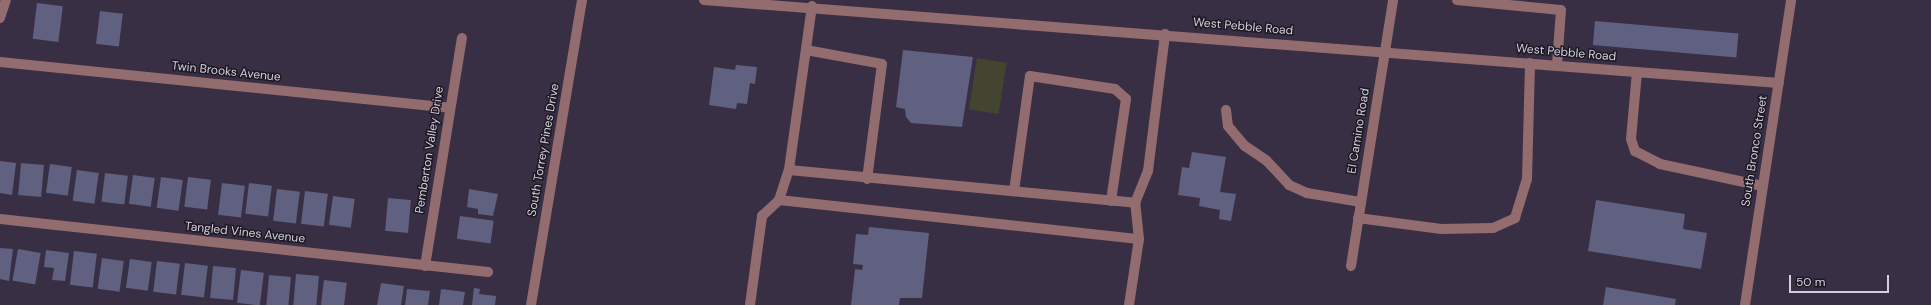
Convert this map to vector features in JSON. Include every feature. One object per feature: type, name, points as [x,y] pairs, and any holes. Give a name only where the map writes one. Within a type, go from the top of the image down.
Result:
[{"type":"street","points":[[0,18],[6,0]]},
{"type":"street","name":"South Torrey Pines Drive","points":[[531,305],[582,0]]},
{"type":"street","name":"West Pebble Road","points":[[704,0],[812,6],[1779,83]]},
{"type":"street","name":"El Camino Road","points":[[1351,266],[1393,0]]},
{"type":"street","points":[[1457,0],[1561,10],[1557,66]]},
{"type":"street","name":"South Bronco Street","points":[[1745,305],[1791,0]]},
{"type":"street","points":[[750,305],[762,216],[779,200],[789,170],[812,6]]},
{"type":"street","points":[[1129,305],[1138,239],[1135,203],[1148,171],[1165,34]]},
{"type":"street","name":"Pemberton Valley Drive","points":[[425,266],[462,38]]},
{"type":"street","points":[[806,50],[882,64],[867,179]]},
{"type":"street","name":"Twin Brooks Avenue","points":[[0,62],[450,108]]},
{"type":"street","points":[[1358,218],[1441,229],[1493,228],[1514,218],[1527,180],[1530,63]]},
{"type":"street","points":[[1637,72],[1631,139],[1634,151],[1660,164],[1763,186]]},
{"type":"street","points":[[1014,191],[1030,76],[1115,89],[1126,99],[1111,201]]},
{"type":"street","points":[[1226,110],[1228,126],[1241,141],[1266,160],[1289,185],[1307,193],[1361,202]]},
{"type":"street","points":[[789,170],[867,179],[1135,203]]},
{"type":"street","points":[[779,200],[1138,239]]},
{"type":"street","name":"Tangled Vines Avenue","points":[[0,219],[488,272]]},
{"type":"green space","points":[[977,58],[1007,63],[998,114],[969,109]]},
{"type":"building","points":[[37,3],[63,6],[58,42],[33,39]]},
{"type":"building","points":[[100,11],[123,14],[119,47],[96,44]]},
{"type":"building","points":[[1595,21],[1738,34],[1736,57],[1593,45]]},
{"type":"building","points":[[903,50],[973,57],[962,127],[911,123],[906,117],[905,109],[896,107]]},
{"type":"building","points":[[736,65],[757,67],[755,84],[750,83],[747,104],[737,103],[736,109],[709,105],[714,67],[735,70]]},
{"type":"building","points":[[1192,152],[1226,157],[1220,192],[1236,194],[1231,221],[1219,219],[1220,210],[1199,206],[1200,198],[1178,195],[1182,167],[1189,168]]},
{"type":"building","points":[[0,161],[16,163],[12,195],[0,193]]},
{"type":"building","points":[[21,163],[44,165],[41,197],[18,195]]},
{"type":"building","points":[[50,164],[72,167],[68,196],[46,193]]},
{"type":"building","points":[[77,170],[99,173],[94,204],[73,201]]},
{"type":"building","points":[[105,173],[128,176],[124,205],[101,202]]},
{"type":"building","points":[[133,175],[155,178],[151,207],[129,204]]},
{"type":"building","points":[[161,177],[183,180],[178,211],[157,208]]},
{"type":"building","points":[[188,177],[211,180],[207,210],[184,207]]},
{"type":"building","points":[[222,183],[245,186],[241,218],[218,215]]},
{"type":"building","points":[[249,183],[272,186],[268,217],[245,214]]},
{"type":"building","points":[[277,189],[300,192],[296,224],[273,221]]},
{"type":"building","points":[[469,189],[498,194],[493,216],[478,214],[478,209],[467,207]]},
{"type":"building","points":[[305,191],[328,194],[324,227],[301,224]]},
{"type":"building","points":[[333,196],[355,199],[351,228],[329,225]]},
{"type":"building","points":[[388,198],[411,200],[408,233],[385,231]]},
{"type":"building","points":[[1596,200],[1685,214],[1683,229],[1707,233],[1701,269],[1588,251]]},
{"type":"building","points":[[460,216],[494,221],[490,244],[457,239]]},
{"type":"building","points":[[869,227],[929,233],[922,298],[900,298],[899,305],[851,305],[855,269],[862,270],[863,265],[853,264],[856,234],[868,235]]},
{"type":"building","points":[[0,248],[13,249],[9,281],[0,279]]},
{"type":"building","points":[[18,249],[41,253],[35,285],[12,281]]},
{"type":"building","points":[[46,250],[69,253],[65,281],[52,280],[54,268],[44,267]]},
{"type":"building","points":[[74,251],[97,254],[93,288],[70,285]]},
{"type":"building","points":[[102,258],[124,261],[119,292],[98,289]]},
{"type":"building","points":[[130,259],[152,262],[148,291],[126,288]]},
{"type":"building","points":[[157,261],[180,264],[176,295],[153,292]]},
{"type":"building","points":[[185,263],[208,266],[204,298],[181,295]]},
{"type":"building","points":[[213,266],[236,268],[233,300],[210,298]]},
{"type":"building","points":[[241,270],[264,273],[260,305],[237,303]]},
{"type":"building","points":[[296,274],[319,276],[316,305],[293,305]]},
{"type":"building","points":[[269,275],[291,277],[288,305],[266,305]]},
{"type":"building","points":[[324,280],[347,283],[344,305],[321,305]]},
{"type":"building","points":[[381,283],[404,286],[401,305],[377,305]]},
{"type":"building","points":[[1606,287],[1676,299],[1675,305],[1603,305]]},
{"type":"building","points":[[474,288],[480,289],[479,294],[496,296],[495,305],[472,305]]},
{"type":"building","points":[[407,289],[430,291],[428,305],[405,305]]},
{"type":"building","points":[[441,289],[465,292],[463,305],[439,305]]}]
